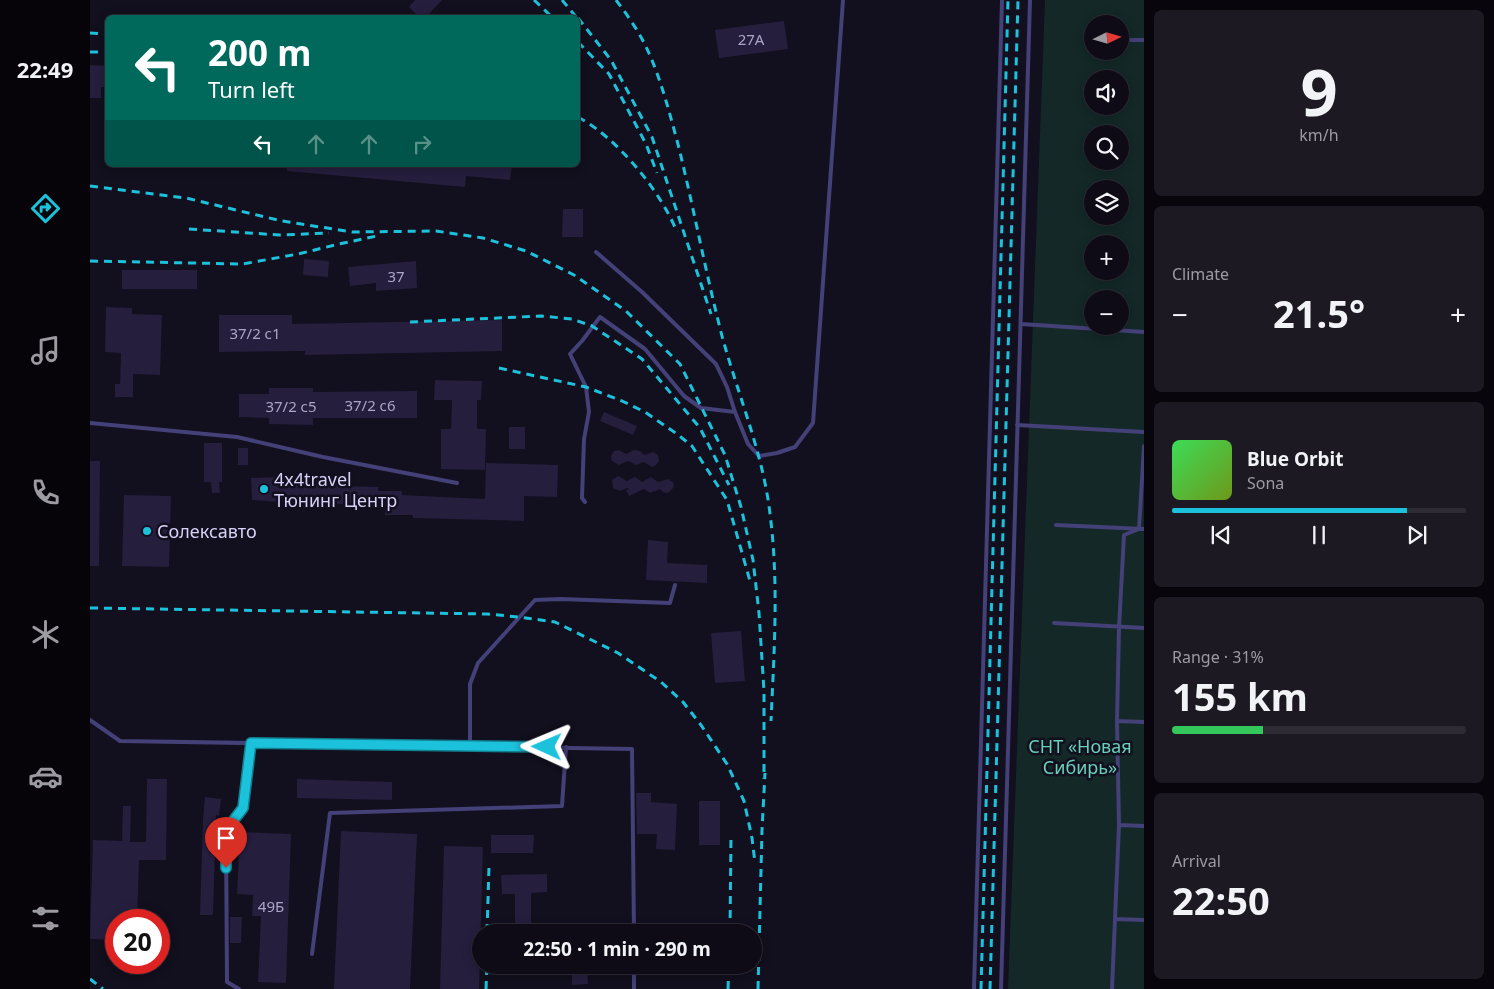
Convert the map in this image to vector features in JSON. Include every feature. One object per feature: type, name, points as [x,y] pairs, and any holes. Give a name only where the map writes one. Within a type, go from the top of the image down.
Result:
[{"type":"lane","points":[[596,252],[642,292],[716,364],[727,387],[748,444],[759,456],[795,447],[813,423],[844,0]]},
{"type":"lane","points":[[974,989],[1002,0]]},
{"type":"lane","points":[[1001,989],[1030,0]]},
{"type":"lane","points":[[1129,40],[1144,40]]},
{"type":"lane","points":[[585,502],[582,498],[584,439],[589,412],[586,387],[570,354],[600,317],[645,349],[684,396],[701,408],[735,412]]},
{"type":"lane","points":[[1021,324],[1144,332]]},
{"type":"lane","points":[[90,423],[237,437],[457,483]]},
{"type":"lane","points":[[1018,425],[1144,432]]},
{"type":"lane","points":[[1142,529],[1144,446]]},
{"type":"lane","points":[[1056,525],[1142,529]]},
{"type":"lane","points":[[1112,989],[1119,825],[1117,721],[1124,535],[1142,529]]},
{"type":"lane","points":[[470,745],[470,684],[478,663],[535,600],[561,599],[670,603],[675,585]]},
{"type":"lane","points":[[1054,623],[1144,628]]},
{"type":"lane","points":[[90,720],[120,741],[632,749],[634,924]]},
{"type":"lane","points":[[1117,721],[1144,722]]},
{"type":"lane","points":[[240,989],[227,982],[226,830],[243,808],[251,743]]},
{"type":"lane","points":[[312,954],[330,813],[562,806],[566,747]]},
{"type":"lane","points":[[1119,825],[1144,826]]},
{"type":"lane","points":[[1115,918],[1144,920]]},
{"type":"lane","points":[[634,974],[634,989]]},
{"type":"green space","name":"СНТ «Новая Сибирь»","points":[[1045,0],[1144,0],[1144,989],[1008,989]]},
{"type":"building","points":[[415,0],[442,0],[428,15],[417,15],[409,7]]},
{"type":"building","points":[[784,21],[788,49],[719,58],[715,30]]},
{"type":"building","points":[[90,65],[105,66],[105,87],[101,87],[101,98],[90,98]]},
{"type":"building","points":[[287,167],[512,167],[510,180],[466,176],[465,187],[287,171]]},
{"type":"building","points":[[563,209],[583,209],[583,237],[562,237]]},
{"type":"building","points":[[304,259],[329,261],[328,277],[303,275]]},
{"type":"building","points":[[416,261],[417,288],[376,291],[376,283],[350,286],[348,267]]},
{"type":"building","points":[[122,270],[197,270],[197,289],[122,289]]},
{"type":"building","points":[[106,307],[132,308],[132,314],[162,315],[160,375],[133,374],[133,397],[115,397],[115,384],[120,384],[121,353],[105,352]]},
{"type":"building","points":[[219,315],[292,315],[292,324],[502,320],[502,351],[305,355],[305,351],[219,352]]},
{"type":"building","points":[[435,380],[482,381],[481,400],[477,400],[477,429],[486,429],[485,470],[441,469],[441,429],[451,429],[452,400],[434,400]]},
{"type":"building","points":[[269,388],[313,388],[313,392],[417,391],[417,418],[313,418],[313,425],[269,424],[269,418],[239,417],[239,394],[269,394]]},
{"type":"building","points":[[604,412],[637,426],[633,435],[600,421]]},
{"type":"building","points":[[509,427],[525,427],[525,449],[509,449]]},
{"type":"building","points":[[204,443],[222,443],[222,482],[219,482],[220,493],[212,493],[211,482],[204,482]]},
{"type":"building","points":[[238,448],[248,448],[248,465],[238,465]]},
{"type":"building","points":[[619,450],[626,454],[634,450],[640,451],[644,455],[653,452],[658,455],[659,461],[652,467],[644,462],[636,465],[628,461],[619,465],[612,461],[611,456],[614,451]]},
{"type":"building","points":[[90,461],[100,461],[99,566],[90,566]]},
{"type":"building","points":[[486,463],[558,465],[557,497],[524,496],[524,521],[413,518],[413,515],[385,515],[385,506],[373,506],[373,504],[309,504],[252,500],[251,478],[309,476],[317,476],[317,484],[378,487],[378,491],[402,491],[402,495],[485,499]]},
{"type":"building","points":[[618,476],[627,481],[635,477],[642,482],[651,477],[658,482],[668,479],[673,482],[674,487],[668,493],[660,489],[650,493],[644,489],[629,496],[626,490],[629,489],[627,488],[620,491],[613,488],[612,480]]},
{"type":"building","name":"Солексавто","points":[[124,495],[171,496],[169,567],[122,566]]},
{"type":"building","points":[[232,527],[254,530],[253,538],[231,535]]},
{"type":"building","points":[[648,540],[668,542],[667,563],[707,565],[707,583],[646,580]]},
{"type":"building","points":[[741,631],[745,681],[715,683],[711,633]]},
{"type":"building","points":[[147,779],[167,779],[166,860],[139,860],[137,909],[105,909],[105,940],[90,939],[93,840],[122,841],[123,806],[131,806],[130,842],[146,842]]},
{"type":"building","points":[[297,779],[392,782],[392,800],[297,798]]},
{"type":"building","points":[[636,793],[651,793],[651,802],[677,804],[675,850],[656,849],[657,834],[637,834]]},
{"type":"building","points":[[205,797],[221,799],[219,816],[216,815],[213,915],[200,915]]},
{"type":"building","points":[[699,801],[720,801],[720,845],[699,845]]},
{"type":"building","points":[[341,831],[417,834],[410,989],[334,989]]},
{"type":"building","points":[[240,832],[291,834],[286,983],[258,982],[261,916],[252,916],[253,895],[237,894]]},
{"type":"building","points":[[491,835],[534,835],[533,853],[491,853]]},
{"type":"building","points":[[444,846],[483,847],[481,924],[472,924],[472,974],[479,974],[479,989],[440,989]]},
{"type":"building","points":[[547,874],[547,892],[531,893],[531,924],[515,924],[515,894],[502,894],[501,875]]},
{"type":"building","points":[[230,917],[242,917],[241,943],[230,943]]},
{"type":"building","points":[[572,974],[587,974],[588,984],[572,985]]},
{"type":"railway","points":[[534,0],[550,15]]},
{"type":"railway","points":[[562,0],[574,15]]},
{"type":"railway","points":[[616,0],[645,44],[665,99],[679,148],[722,336],[767,491],[773,540],[775,618],[771,721]]},
{"type":"railway","points":[[981,989],[1008,0]]},
{"type":"railway","points":[[990,989],[1018,0]]},
{"type":"railway","points":[[580,21],[611,60],[652,137],[711,314]]},
{"type":"railway","points":[[90,33],[105,34]]},
{"type":"railway","points":[[580,44],[609,74],[646,144],[657,173]]},
{"type":"railway","points":[[90,52],[105,52]]},
{"type":"railway","points":[[580,118],[608,138],[636,167],[660,199],[677,232]]},
{"type":"railway","points":[[90,186],[186,198],[282,221],[352,232],[436,231],[483,238],[526,251],[574,275],[626,311],[680,364],[725,455],[741,507],[753,560],[759,613],[764,691],[764,779]]},
{"type":"railway","points":[[189,229],[280,235],[329,233]]},
{"type":"railway","points":[[90,261],[243,264],[377,236]]},
{"type":"railway","points":[[410,322],[541,316],[572,319],[592,326],[642,359],[700,428],[729,485]]},
{"type":"railway","points":[[499,368],[586,387],[622,401],[645,412],[692,446],[727,500],[750,581]]},
{"type":"railway","points":[[90,608],[487,614],[555,622],[618,653],[661,682],[683,702],[727,764],[744,801],[755,863]]},
{"type":"railway","points":[[758,989],[765,773]]},
{"type":"railway","points":[[730,924],[731,836]]},
{"type":"railway","points":[[487,924],[489,867]]},
{"type":"railway","points":[[486,989],[487,974]]},
{"type":"railway","points":[[728,989],[729,974]]},
{"type":"railway","points":[[90,979],[103,989]]},
{"type":"place","name":"4x4travel Тюнинг Центр","points":[[264,489]]},
{"type":"place","name":"Солексавто","points":[[147,531]]},
{"type":"route","points":[[226,868],[226,830],[243,808],[251,743],[547,747]]}]
